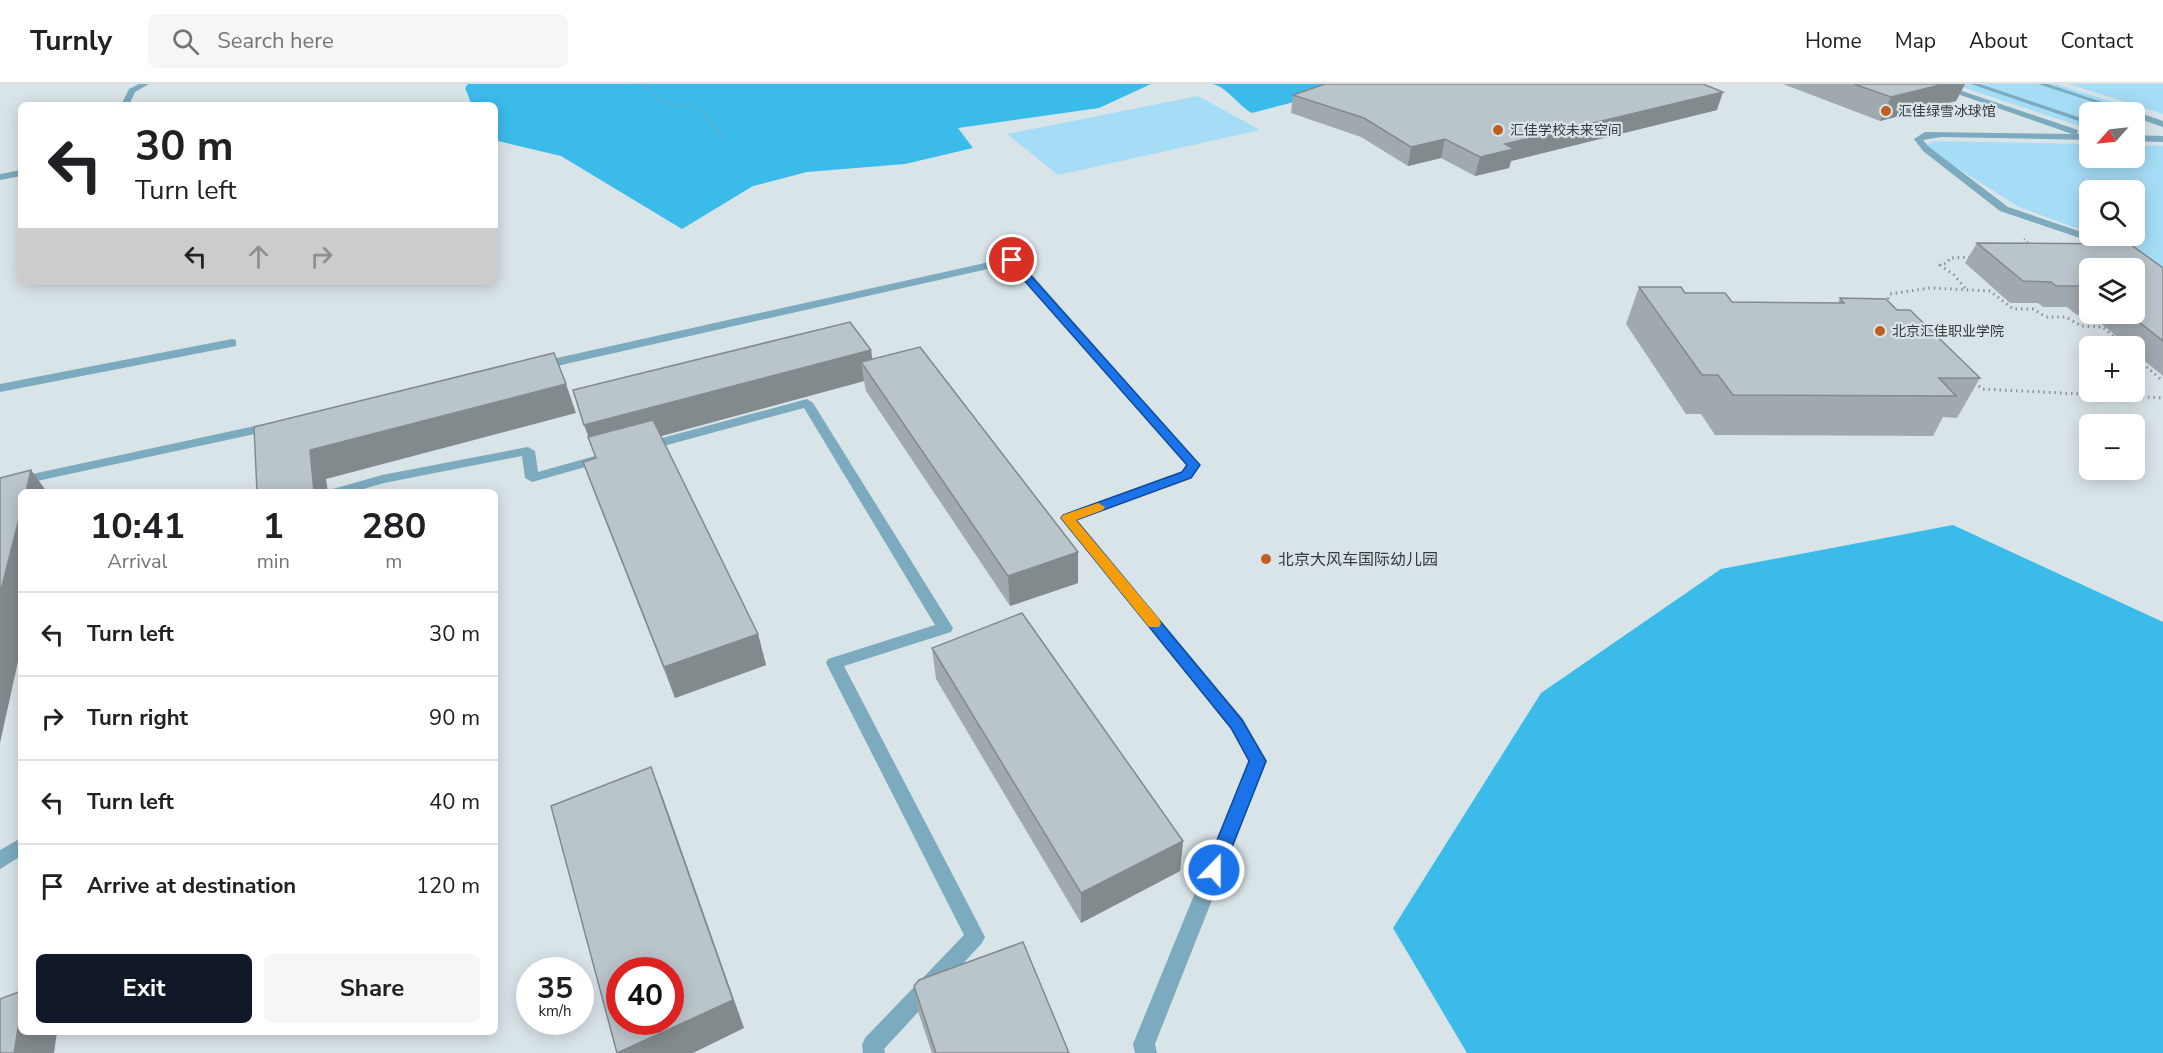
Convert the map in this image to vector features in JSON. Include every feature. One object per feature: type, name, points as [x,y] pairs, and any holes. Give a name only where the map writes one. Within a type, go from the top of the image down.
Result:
[{"type":"street","points":[[126,102],[132,91],[145,84]]},
{"type":"street","points":[[1933,84],[2079,134]]},
{"type":"street","points":[[2145,118],[2163,124]]},
{"type":"street","points":[[2079,137],[1941,134],[1925,135],[1918,139],[1926,149],[2004,209],[2122,248],[2130,255]]},
{"type":"street","points":[[2145,138],[2163,139]]},
{"type":"street","points":[[0,177],[18,174]]},
{"type":"street","points":[[525,369],[1012,260],[1023,271],[1194,465],[1186,475],[1068,518],[1237,724],[1258,761],[1144,1044],[1146,1053]]},
{"type":"street","points":[[0,388],[232,343]]},
{"type":"street","points":[[635,450],[807,403],[945,628],[834,663],[975,937],[873,1046],[874,1053]]},
{"type":"street","points":[[0,485],[283,423]]},
{"type":"street","points":[[348,489],[382,479],[528,451],[532,478],[612,456]]},
{"type":"street","points":[[0,861],[18,848]]},
{"type":"lane","points":[[1974,84],[2079,119]]},
{"type":"lane","points":[[2041,84],[2098,102]]},
{"type":"path","points":[[638,84],[660,97],[663,102],[701,109],[724,140]]},
{"type":"path","points":[[2025,239],[2032,247]]},
{"type":"path","points":[[1965,288],[1954,275],[1940,265],[1947,263],[1950,258],[1978,257],[1974,252]]},
{"type":"path","points":[[1886,308],[1886,300],[1890,294],[1901,291],[1965,288],[1990,291],[2013,309],[2033,309],[2046,317],[2066,317],[2081,326],[2103,327],[2113,336]]},
{"type":"path","points":[[2145,365],[2163,381]]},
{"type":"path","points":[[1970,376],[1982,389],[2163,398]]},
{"type":"shaded area","points":[[468,84],[1151,84],[1099,108],[958,128],[973,148],[905,164],[807,172],[753,186],[682,229],[561,156],[498,141],[498,102],[471,102],[465,88]]},
{"type":"shaded area","points":[[1212,84],[1363,84],[1252,113],[1228,92]]},
{"type":"shaded area","points":[[1953,84],[2055,84],[2113,102],[2079,102],[2079,126]]},
{"type":"shaded area","points":[[2069,84],[2163,84],[2163,114],[2145,108],[2145,102],[2125,102]]},
{"type":"shaded area","points":[[1198,96],[1260,130],[1058,175],[1007,134]]},
{"type":"shaded area","points":[[1933,141],[2079,144],[2079,168],[2145,168],[2145,145],[2163,146],[2163,271],[2135,249],[2126,246],[2145,246],[2145,180],[2079,180],[2079,229],[2019,207],[1924,147]]},
{"type":"shaded area","points":[[1953,525],[2163,622],[2163,1053],[1467,1053],[1393,928],[1541,693],[1721,569]]},
{"type":"building","name":"汇佳学校未来空间","points":[[1325,84],[1703,84],[1723,92],[1505,144],[1514,149],[1480,157],[1445,139],[1411,147],[1364,118],[1293,95]]},
{"type":"building","points":[[1854,84],[1944,84],[1891,97]]},
{"type":"building","points":[[1977,243],[2133,246],[2163,268],[2163,341],[2142,324],[2145,324],[2145,258],[2079,258],[2079,286],[2056,286],[2051,282],[2023,281]]},
{"type":"building","points":[[1639,287],[1681,287],[1685,293],[1725,293],[1732,302],[1844,303],[1840,298],[1886,299],[1897,310],[1910,310],[1980,378],[1939,378],[1956,396],[1733,395],[1718,375],[1702,375]]},
{"type":"building","points":[[850,322],[871,350],[584,425],[573,390]]},
{"type":"building","points":[[920,347],[1078,552],[1008,576],[861,362]]},
{"type":"building","points":[[554,353],[566,384],[310,450],[314,489],[257,489],[254,427]]},
{"type":"building","points":[[653,420],[758,634],[664,667],[583,462],[596,458],[588,437]]},
{"type":"building","points":[[31,470],[27,489],[18,489],[18,523],[0,594],[0,478]]},
{"type":"building","points":[[1022,613],[1183,841],[1081,893],[932,648]]},
{"type":"building","points":[[651,767],[733,1000],[684,1022],[684,957],[606,957],[606,1012],[594,967],[594,957],[591,957],[551,806]]},
{"type":"building","points":[[1023,942],[1069,1053],[936,1053],[914,986],[919,980]]},
{"type":"building","points":[[18,992],[18,1028],[14,1053],[0,1053],[0,999]]},
{"type":"building","points":[[612,1035],[656,1035],[617,1053]]},
{"type":"slow traffic","points":[[1098,507],[1068,518],[1154,623]]},
{"type":"place","name":"汇佳绿雪冰球馆","points":[[1886,111]]},
{"type":"place","name":"汇佳学校未来空间","points":[[1498,130]]},
{"type":"place","name":"北京汇佳职业学院","points":[[1880,331]]},
{"type":"place","name":"北京大风车国际幼儿园","points":[[1266,559]]},
{"type":"route","points":[[1012,260],[1194,465],[1186,475],[1068,518],[1237,724],[1258,761],[1214,870]]}]
